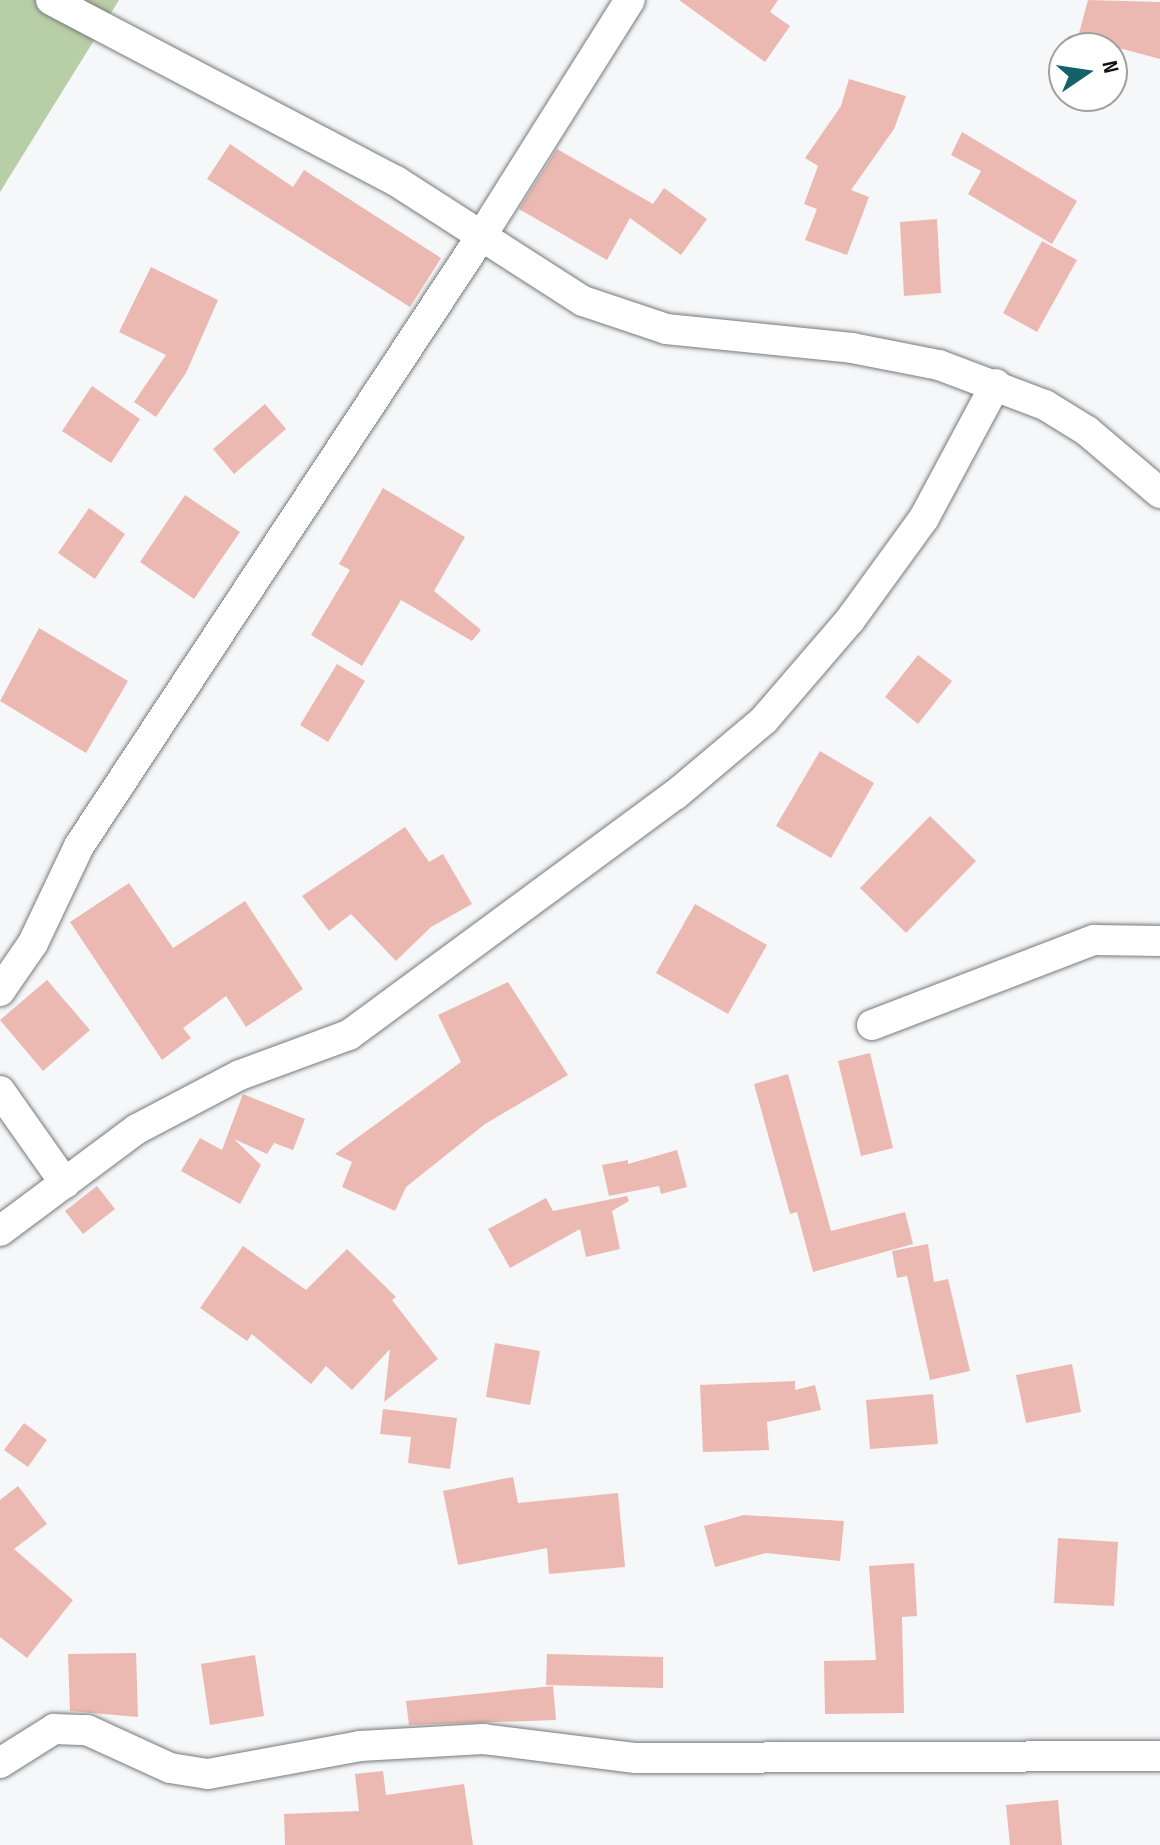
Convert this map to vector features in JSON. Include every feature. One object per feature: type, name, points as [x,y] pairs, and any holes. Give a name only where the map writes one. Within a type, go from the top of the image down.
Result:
[{"type":"street","points":[[51,0],[396,181],[480,238],[583,301],[666,329],[852,348],[939,365],[996,384],[1087,431],[1160,493]]},
{"type":"street","points":[[0,991],[33,943],[79,846],[480,238],[630,0]]},
{"type":"street","points":[[0,1231],[137,1129],[240,1075],[349,1035],[675,795],[764,720],[850,620],[924,518],[996,384]]},
{"type":"street","points":[[872,1025],[1094,940],[1160,941]]},
{"type":"street","points":[[0,1091],[65,1183]]},
{"type":"street","points":[[0,1763],[54,1729],[87,1730],[170,1768],[208,1774],[360,1746],[483,1739],[636,1758],[1160,1756]]},
{"type":"green space","points":[[0,0],[119,0],[0,192]]},
{"type":"building","points":[[679,0],[778,0],[770,12],[790,26],[765,62]]},
{"type":"building","points":[[1088,0],[1160,2],[1160,59],[1128,50],[1128,32],[1079,32]]},
{"type":"building","points":[[849,79],[906,96],[894,129],[851,190],[869,197],[847,255],[805,240],[817,209],[804,204],[818,166],[805,158],[841,106]]},
{"type":"building","points":[[962,132],[1077,201],[1052,244],[968,194],[981,171],[951,155]]},
{"type":"building","points":[[230,144],[293,187],[304,170],[441,258],[410,307],[207,179]]},
{"type":"building","points":[[557,149],[653,204],[664,188],[707,219],[681,255],[630,218],[607,260],[519,209]]},
{"type":"building","points":[[937,219],[941,293],[904,296],[900,222]]},
{"type":"building","points":[[1042,241],[1077,260],[1037,332],[1003,313]]},
{"type":"building","points":[[151,267],[218,300],[186,373],[156,417],[134,402],[166,355],[119,332]]},
{"type":"building","points":[[92,386],[140,419],[111,463],[62,431]]},
{"type":"building","points":[[265,404],[286,429],[234,474],[213,449]]},
{"type":"building","points":[[383,488],[465,537],[434,591],[481,630],[472,641],[401,600],[362,666],[311,635],[350,570],[339,564]]},
{"type":"building","points":[[185,495],[240,532],[194,599],[140,562]]},
{"type":"building","points":[[89,508],[125,534],[95,579],[58,553]]},
{"type":"building","points":[[39,628],[128,681],[86,753],[0,701]]},
{"type":"building","points":[[918,655],[952,681],[918,724],[885,697]]},
{"type":"building","points":[[337,664],[365,681],[328,742],[300,725]]},
{"type":"building","points":[[820,751],[874,783],[831,858],[776,826]]},
{"type":"building","points":[[930,816],[976,861],[906,933],[860,888]]},
{"type":"building","points":[[405,827],[429,862],[443,854],[472,904],[431,927],[396,961],[351,914],[329,931],[302,896]]},
{"type":"building","points":[[129,883],[173,948],[245,901],[303,989],[246,1027],[226,996],[183,1028],[191,1038],[162,1060],[70,922]]},
{"type":"building","points":[[695,904],[767,945],[728,1014],[656,973]]},
{"type":"building","points":[[47,980],[90,1030],[43,1071],[0,1020]]},
{"type":"building","points":[[508,982],[568,1075],[485,1124],[406,1187],[395,1211],[342,1187],[352,1162],[335,1154],[461,1062],[438,1015]]},
{"type":"building","points":[[870,1053],[893,1148],[861,1156],[838,1061]]},
{"type":"building","points":[[788,1074],[831,1231],[905,1212],[913,1244],[813,1272],[797,1212],[790,1214],[754,1084]]},
{"type":"building","points":[[243,1094],[305,1119],[293,1150],[274,1143],[267,1154],[234,1139],[261,1165],[240,1204],[181,1171],[200,1138],[222,1150]]},
{"type":"building","points":[[677,1150],[687,1187],[661,1194],[659,1186],[609,1196],[602,1165],[628,1160],[628,1164]]},
{"type":"building","points":[[97,1186],[115,1209],[83,1234],[65,1211]]},
{"type":"building","points":[[627,1196],[629,1201],[612,1211],[620,1249],[586,1257],[580,1229],[510,1268],[488,1229],[546,1198],[553,1211]]},
{"type":"building","points":[[928,1244],[934,1282],[948,1279],[970,1371],[930,1380],[907,1276],[897,1278],[892,1251]]},
{"type":"building","points":[[243,1246],[306,1290],[347,1249],[396,1297],[392,1300],[438,1359],[384,1402],[390,1349],[352,1390],[326,1366],[311,1384],[252,1334],[247,1341],[200,1308]]},
{"type":"building","points":[[495,1343],[540,1351],[530,1405],[486,1397]]},
{"type":"building","points":[[1072,1364],[1081,1412],[1026,1423],[1016,1375]]},
{"type":"building","points":[[795,1381],[795,1390],[815,1385],[821,1410],[767,1422],[769,1450],[703,1452],[700,1385]]},
{"type":"building","points":[[933,1394],[938,1444],[870,1449],[866,1400]]},
{"type":"building","points":[[383,1409],[457,1418],[450,1469],[408,1463],[411,1437],[380,1434]]},
{"type":"building","points":[[24,1423],[47,1440],[28,1467],[4,1450]]},
{"type":"building","points":[[513,1477],[518,1503],[618,1493],[625,1567],[549,1574],[547,1548],[458,1565],[443,1491]]},
{"type":"building","points":[[18,1486],[47,1524],[14,1549],[73,1600],[27,1658],[0,1637],[0,1500]]},
{"type":"building","points":[[744,1515],[844,1521],[840,1561],[766,1553],[715,1567],[704,1526]]},
{"type":"building","points":[[1058,1538],[1118,1542],[1114,1606],[1054,1603]]},
{"type":"building","points":[[914,1563],[917,1616],[902,1617],[904,1713],[825,1714],[824,1661],[876,1660],[869,1566]]},
{"type":"building","points":[[136,1653],[138,1717],[70,1711],[68,1654]]},
{"type":"building","points":[[547,1654],[663,1657],[663,1688],[546,1685]]},
{"type":"building","points":[[255,1655],[264,1716],[210,1725],[201,1664]]},
{"type":"building","points":[[553,1686],[556,1720],[409,1725],[406,1701]]},
{"type":"building","points":[[383,1771],[386,1795],[464,1784],[473,1845],[285,1845],[284,1814],[359,1811],[355,1774]]},
{"type":"building","points":[[1058,1800],[1062,1845],[1010,1845],[1006,1805]]}]
